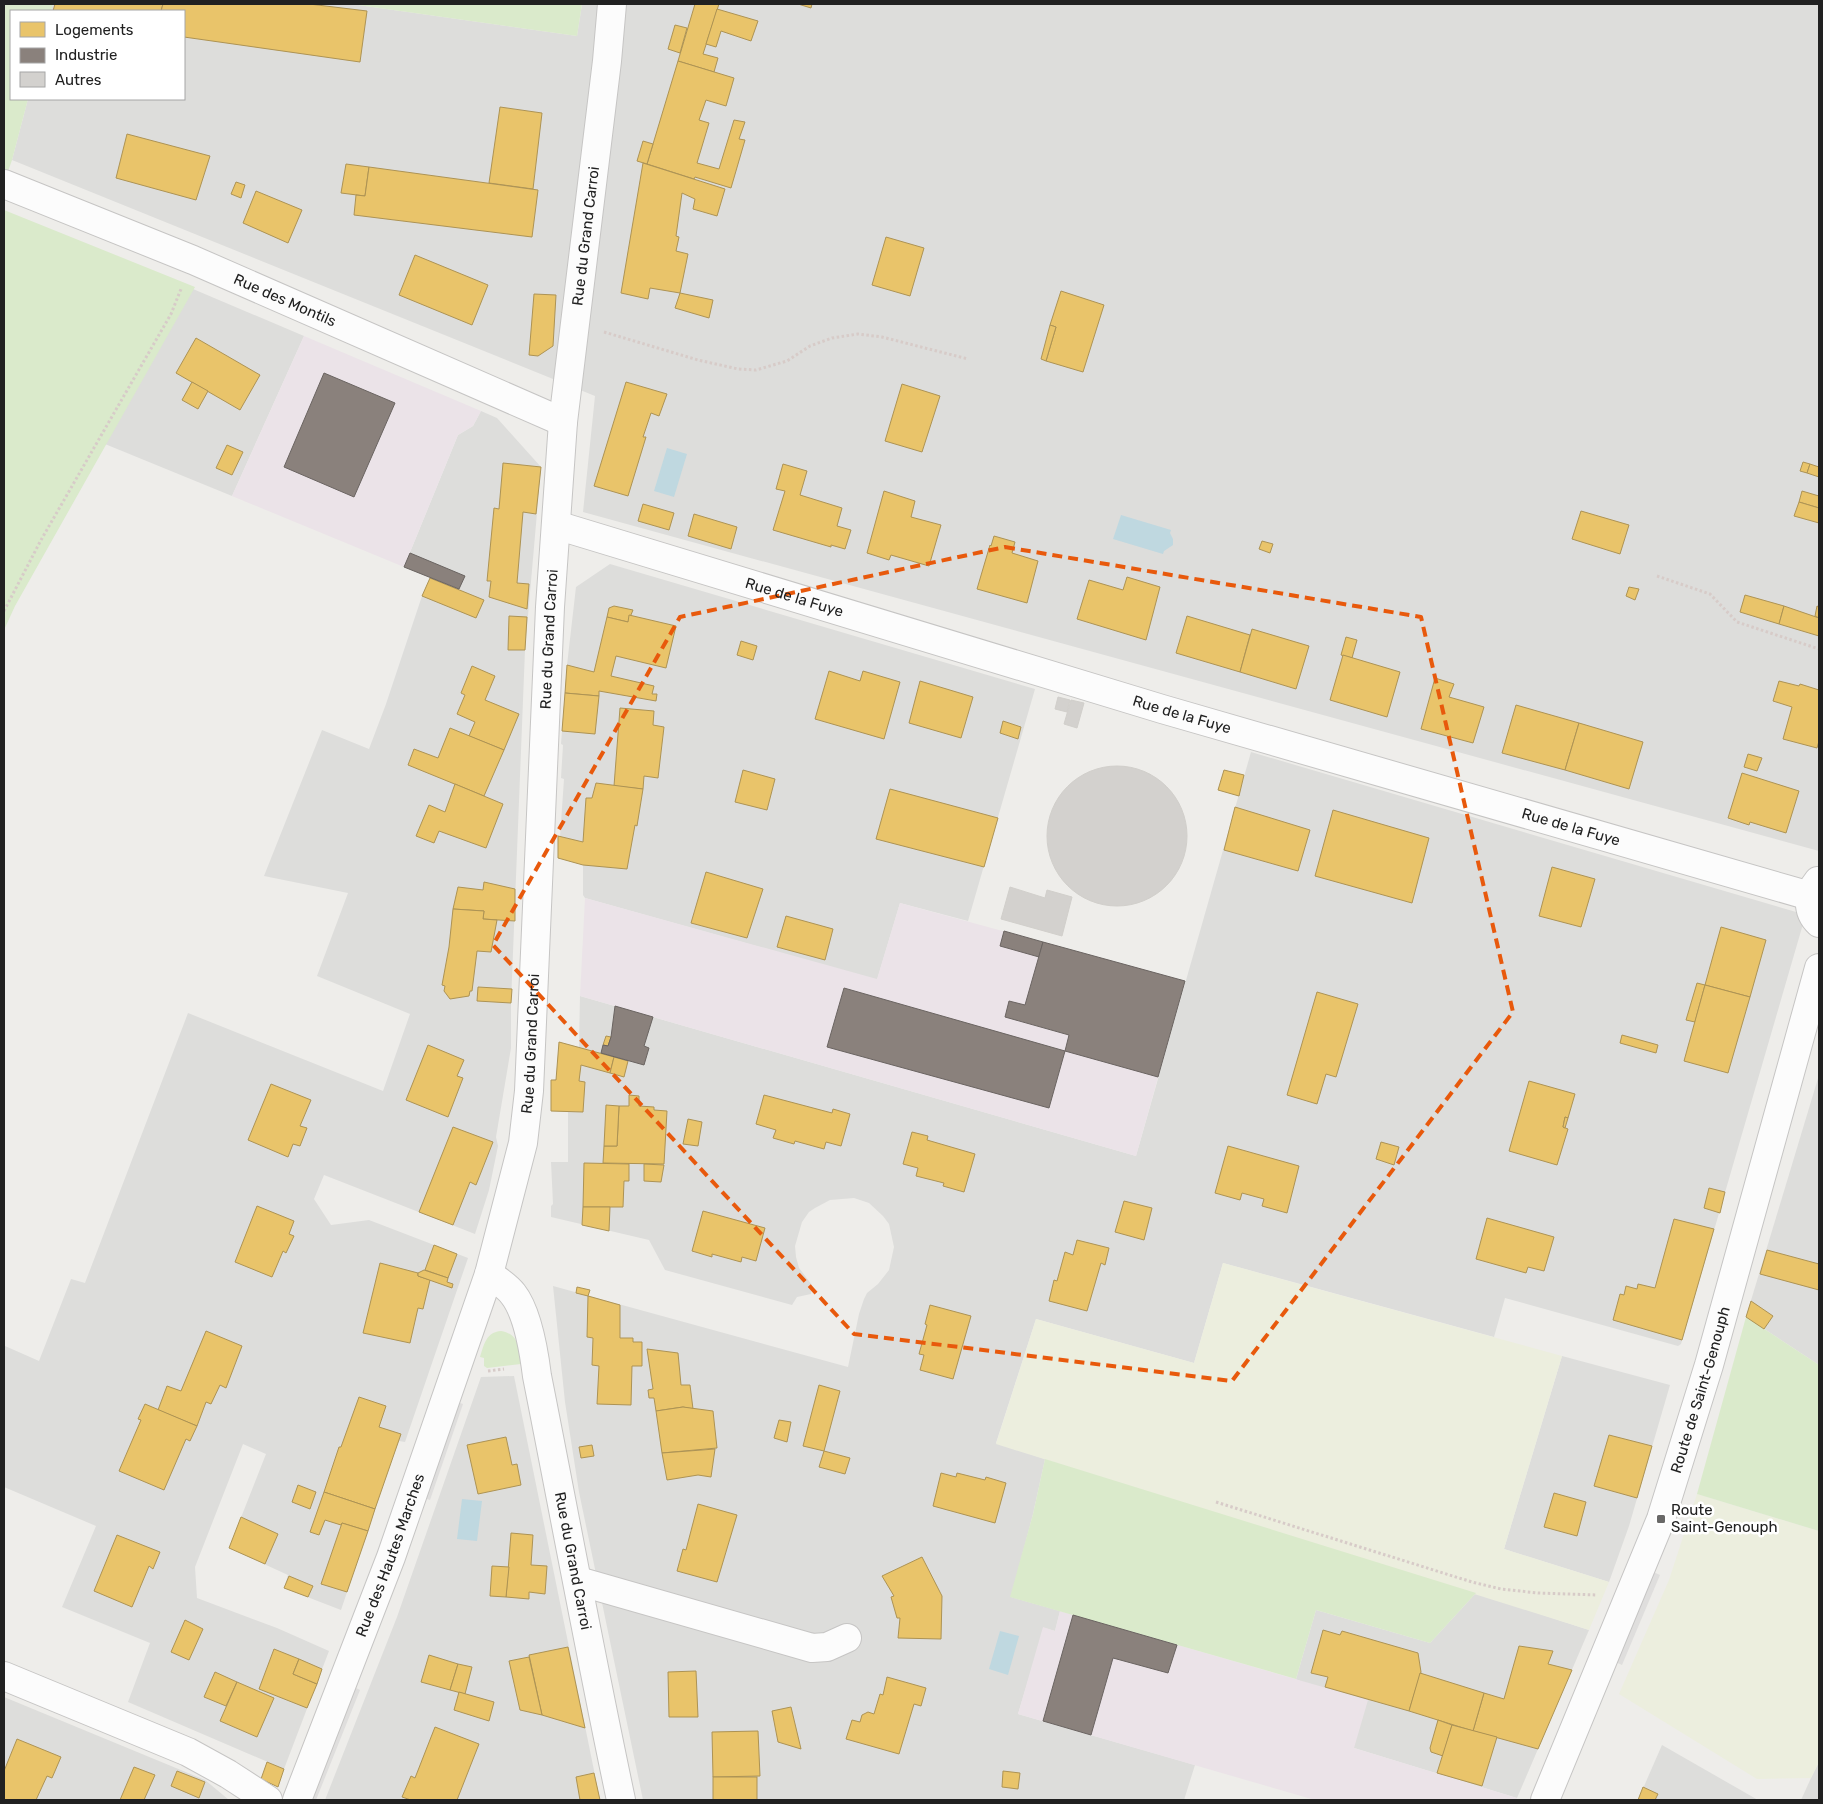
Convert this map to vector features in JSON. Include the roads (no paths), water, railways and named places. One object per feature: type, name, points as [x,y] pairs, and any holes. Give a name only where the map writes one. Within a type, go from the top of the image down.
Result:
[{"type":"street","name":"Rue du Grand Carroi","points":[[478,1306],[489,1274],[523,1143],[529,1091],[550,607],[563,422],[607,61],[612,4]]},
{"type":"street","name":"Rue des Montils","points":[[4,184],[193,260],[563,422]]},
{"type":"street","name":"Rue de la Fuye","points":[[556,524],[1162,709],[1815,888]]},
{"type":"street","points":[[1815,888],[1812,912],[1819,923]]},
{"type":"street","name":"Route de Saint-Genouph","points":[[1545,1800],[1661,1518],[1709,1365],[1819,968]]},
{"type":"street","name":"Rue du Grand Carroi","points":[[489,1274],[514,1295],[520,1305],[533,1345],[537,1376],[621,1800]]},
{"type":"street","points":[[478,1306],[507,1311],[525,1322]]},
{"type":"street","name":"Rue des Hautes Marches","points":[[297,1800],[391,1557],[478,1306]]},
{"type":"street","points":[[578,1581],[812,1648],[826,1647],[847,1638]]},
{"type":"street","points":[[4,1676],[188,1752],[228,1774],[268,1800]]},
{"type":"water","points":[[667,448],[687,454],[674,497],[654,491]]},
{"type":"water","points":[[1121,515],[1171,530],[1173,545],[1164,551],[1163,554],[1113,539]]},
{"type":"water","points":[[462,1499],[482,1501],[477,1541],[457,1539]]},
{"type":"water","points":[[1000,1631],[1019,1636],[1008,1675],[989,1669]]},
{"type":"place","name":"Route Saint-Genouph","points":[[1661,1519]]}]
